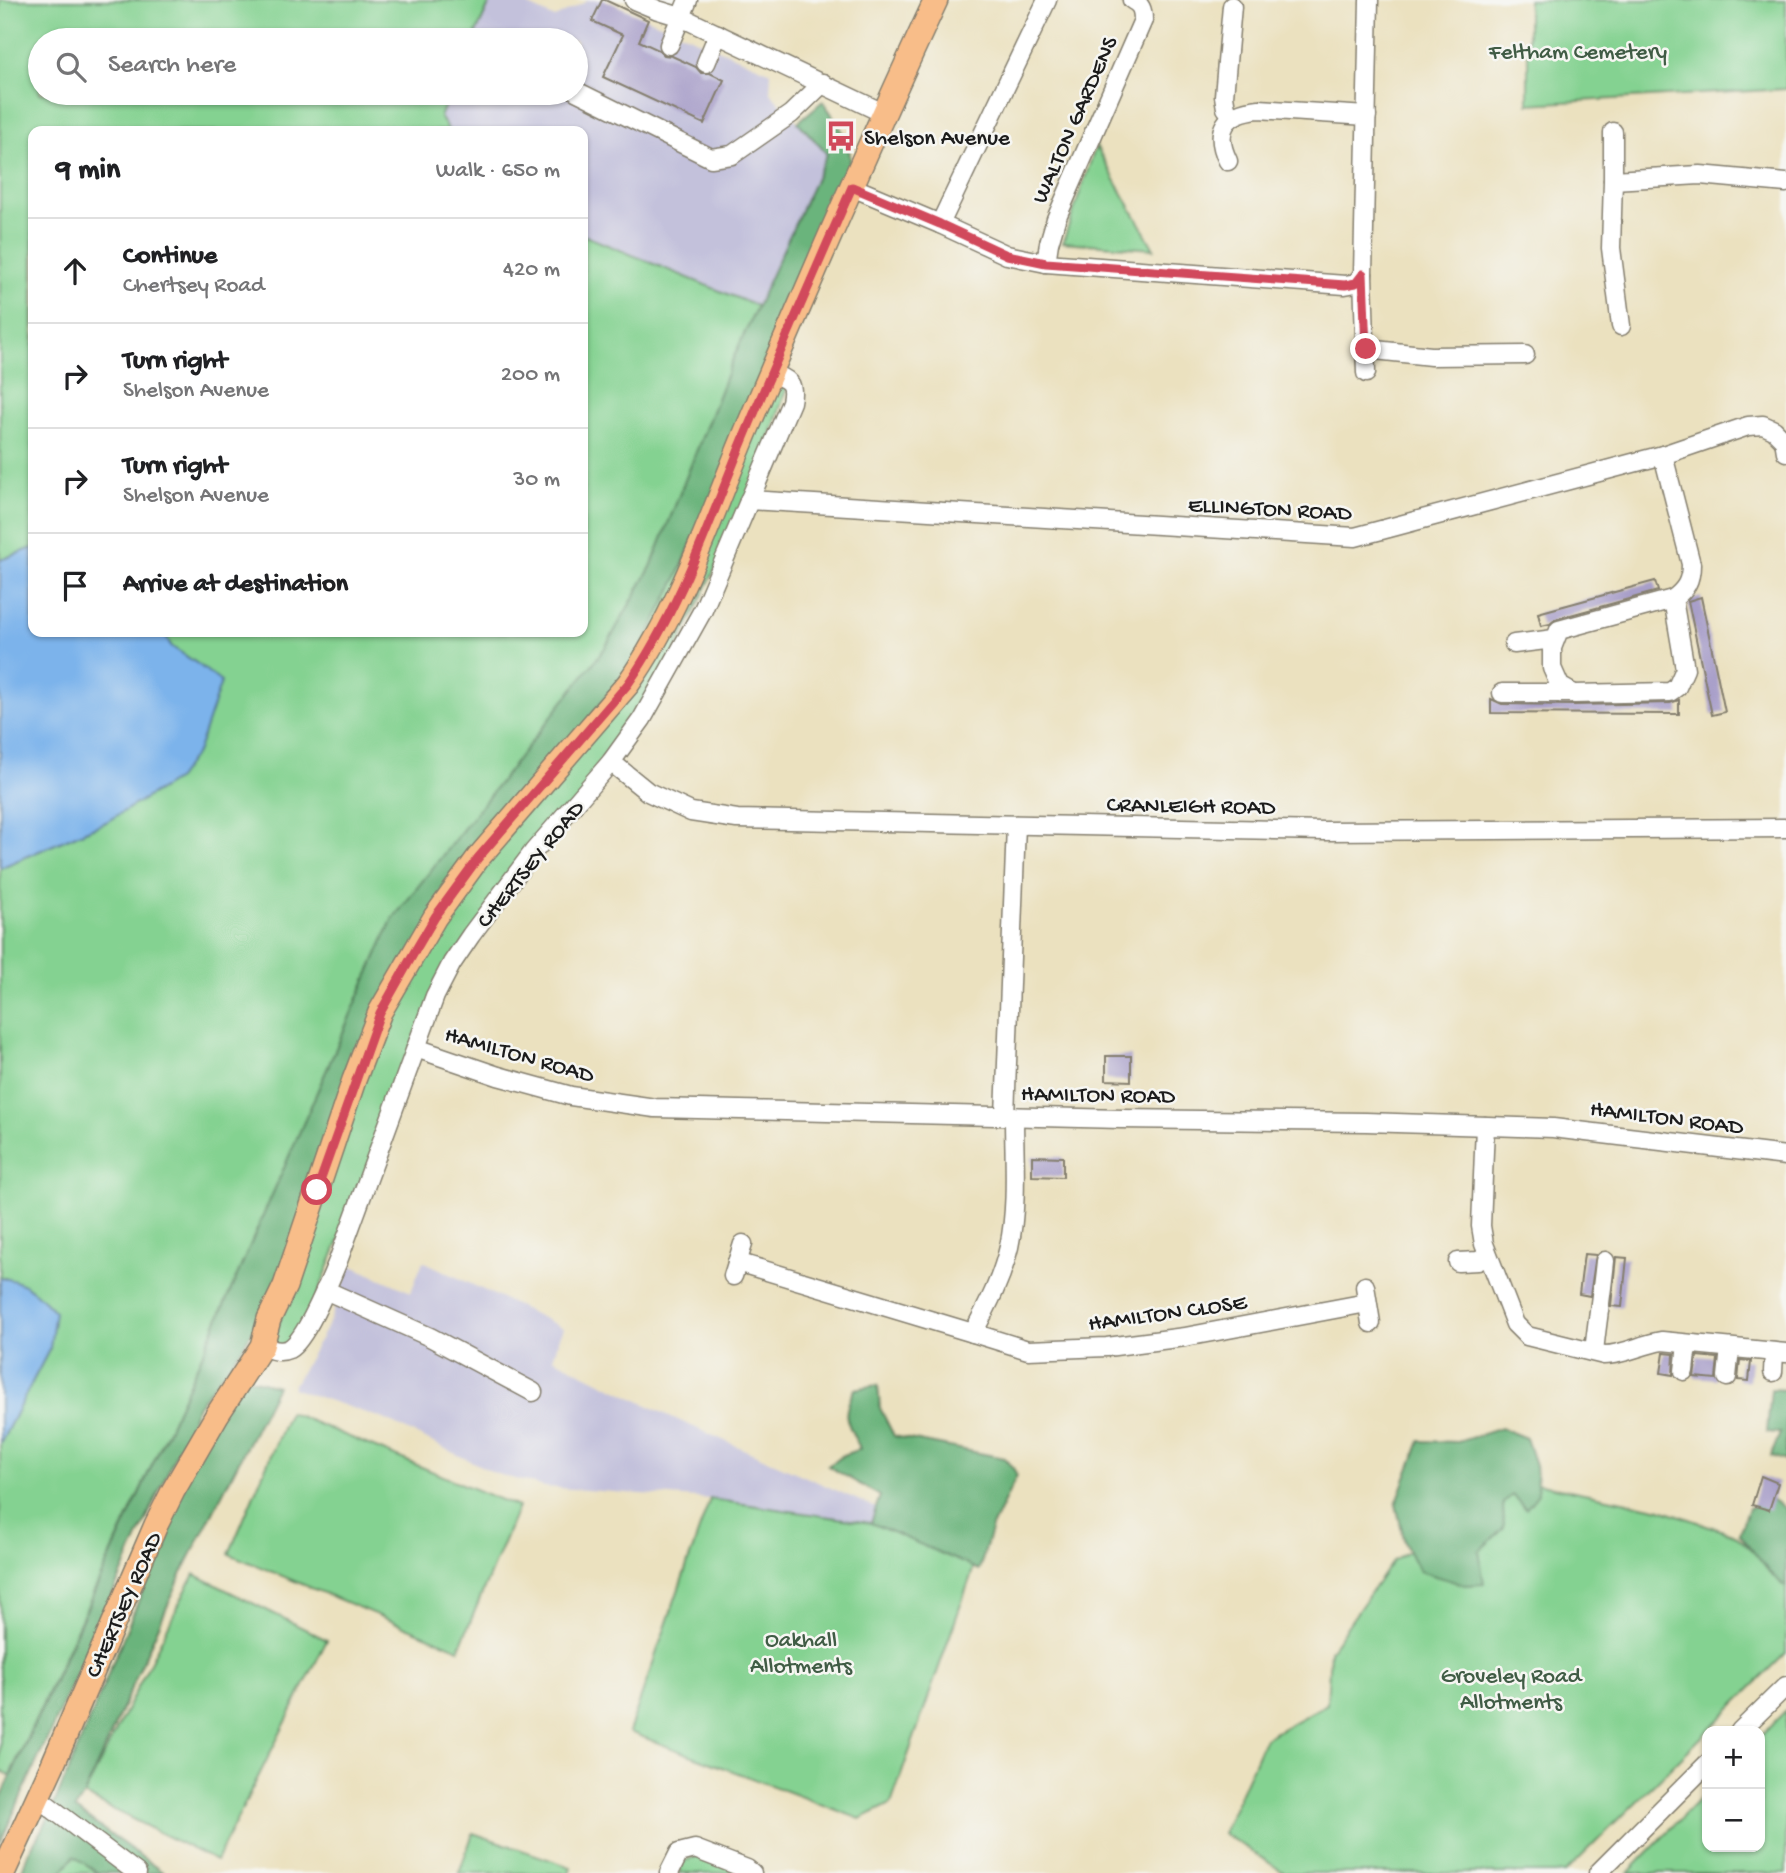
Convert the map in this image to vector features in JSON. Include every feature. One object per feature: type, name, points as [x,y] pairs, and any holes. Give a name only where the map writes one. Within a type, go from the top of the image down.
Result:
[{"type":"main road","name":"CHERTSEY ROAD","points":[[3,1873],[156,1525],[216,1415],[262,1346],[270,1319],[285,1286],[354,1080],[380,1013],[415,951],[478,858],[628,684],[647,657],[695,557],[883,113],[936,0]]},
{"type":"street","points":[[634,0],[658,10],[685,9],[719,34],[883,113]]},
{"type":"street","points":[[940,224],[1047,0]]},
{"type":"street","name":"WALTON GARDENS","points":[[1046,263],[1056,219],[1143,20],[1143,10],[1132,0]]},
{"type":"street","points":[[1366,373],[1363,274],[1369,0]]},
{"type":"street","points":[[1232,6],[1224,96],[1226,108],[1232,116]]},
{"type":"street","points":[[669,46],[685,9]]},
{"type":"street","points":[[706,63],[719,34]]},
{"type":"street","points":[[588,97],[711,158],[732,155],[791,114],[823,83]]},
{"type":"street","points":[[1228,162],[1222,149],[1221,136],[1232,116],[1243,110],[1367,116]]},
{"type":"street","points":[[1613,132],[1611,248],[1621,326]]},
{"type":"street","points":[[1614,180],[1700,175],[1786,183]]},
{"type":"street","points":[[852,187],[1007,255],[1046,263],[1345,285],[1356,283],[1363,274]]},
{"type":"street","points":[[1366,349],[1431,356],[1525,355]]},
{"type":"street","name":"CHERTSEY ROAD","points":[[262,1346],[281,1351],[298,1342],[325,1290],[435,996],[452,963],[534,851],[611,762],[642,719],[703,610],[791,402],[794,390],[789,381],[771,373]]},
{"type":"street","name":"ELLINGTON ROAD","points":[[749,500],[1355,537],[1663,455],[1748,426],[1763,425],[1774,430],[1784,440],[1786,452]]},
{"type":"street","points":[[1574,694],[1560,685],[1552,668],[1552,648],[1559,630],[1672,599],[1688,584],[1691,564],[1663,455]]},
{"type":"street","points":[[1502,693],[1670,692],[1677,687],[1685,669],[1672,599]]},
{"type":"street","points":[[1514,644],[1554,639]]},
{"type":"street","name":"CRANLEIGH ROAD","points":[[611,762],[648,792],[691,812],[737,819],[1324,831],[1786,828]]},
{"type":"street","points":[[973,1333],[998,1283],[1009,1248],[1014,1217],[1010,1116],[1016,825]]},
{"type":"street","name":"HAMILTON ROAD","points":[[416,1048],[498,1076],[571,1096],[655,1108],[1553,1128],[1786,1156]]},
{"type":"street","points":[[1485,1126],[1481,1226],[1484,1244],[1515,1324],[1527,1336],[1616,1355],[1646,1343],[1662,1341],[1780,1353],[1773,1371]]},
{"type":"street","name":"HAMILTON CLOSE","points":[[743,1244],[735,1269],[1028,1350],[1107,1348],[1185,1337],[1366,1294],[1371,1323]]},
{"type":"street","points":[[1458,1262],[1478,1261],[1488,1256]]},
{"type":"street","points":[[1594,1352],[1605,1261]]},
{"type":"street","points":[[325,1290],[430,1337],[533,1392]]},
{"type":"street","points":[[1684,1371],[1687,1344]]},
{"type":"street","points":[[1727,1377],[1730,1348]]},
{"type":"street","points":[[1745,1726],[1786,1686]]},
{"type":"street","points":[[1598,1873],[1702,1769]]},
{"type":"street","points":[[38,1798],[137,1873]]},
{"type":"street","points":[[669,1873],[679,1853],[695,1849],[752,1873]]},
{"type":"shaded area","points":[[491,0],[517,0],[555,18],[589,0],[605,0],[771,72],[770,92],[827,154],[757,306],[588,237],[588,126],[446,126],[440,117],[445,105],[588,105],[588,28],[478,28]]},
{"type":"shaded area","points":[[423,1261],[563,1328],[553,1358],[669,1416],[876,1508],[871,1523],[710,1499],[545,1487],[497,1474],[384,1419],[292,1388],[329,1323],[350,1265],[411,1292]]},
{"type":"green space","points":[[0,0],[491,0],[478,28],[28,28],[28,105],[445,105],[440,117],[446,126],[28,126],[28,550],[0,560]]},
{"type":"green space","name":"Feltham Cemetery","points":[[1528,0],[1786,0],[1786,89],[1528,104]]},
{"type":"green space","points":[[823,101],[846,140],[850,167],[677,578],[639,653],[394,975],[267,1307],[242,1348],[198,1405],[0,1843],[0,1800],[209,1340],[392,920],[605,648],[651,567],[732,361],[827,154],[798,122]]},
{"type":"green space","points":[[1096,146],[1154,249],[1063,242]]},
{"type":"green space","points":[[588,237],[757,306],[732,361],[651,567],[605,648],[392,920],[209,1340],[10,1775],[0,1771],[0,1444],[50,1348],[6,1278],[0,1278],[0,868],[106,822],[199,665],[171,646],[166,637],[588,637]]},
{"type":"green space","points":[[771,373],[789,381],[749,500],[642,719],[452,963],[298,1342],[271,1350],[354,1080],[478,858]]},
{"type":"green space","points":[[233,1374],[277,1386],[182,1573],[84,1795],[75,1809],[164,1873],[99,1873],[74,1856],[61,1873],[21,1873],[28,1853],[49,1817],[157,1556],[207,1411]]},
{"type":"green space","points":[[878,1385],[880,1408],[894,1436],[1004,1458],[1017,1475],[992,1527],[979,1570],[871,1523],[880,1496],[828,1466],[843,1455],[860,1449],[847,1420],[847,1407],[855,1389]]},
{"type":"green space","points":[[1771,1389],[1786,1390],[1786,1461],[1771,1456],[1780,1433],[1767,1432]]},
{"type":"green space","points":[[289,1412],[518,1507],[459,1649],[229,1554]]},
{"type":"green space","points":[[1501,1428],[1526,1438],[1535,1465],[1538,1494],[1526,1509],[1512,1495],[1503,1503],[1504,1528],[1479,1551],[1484,1584],[1465,1585],[1419,1571],[1405,1544],[1396,1504],[1420,1441],[1458,1442]]},
{"type":"green space","name":"Groveley Road Allotments","points":[[1521,1480],[1661,1509],[1735,1535],[1786,1581],[1786,1653],[1713,1726],[1702,1726],[1702,1737],[1565,1873],[1285,1873],[1223,1833],[1265,1738],[1327,1704],[1330,1651],[1392,1562]]},
{"type":"green space","name":"Oakhall Allotments","points":[[710,1499],[871,1523],[974,1567],[891,1804],[860,1819],[629,1732]]},
{"type":"green space","points":[[1771,1499],[1786,1509],[1786,1587],[1770,1573],[1739,1533],[1749,1508]]},
{"type":"green space","points":[[194,1574],[327,1640],[216,1861],[84,1795]]},
{"type":"green space","points":[[1786,1710],[1786,1873],[1628,1873],[1702,1796],[1702,1852],[1765,1852],[1765,1732]]},
{"type":"green space","points":[[473,1833],[571,1867],[569,1873],[459,1873]]},
{"type":"green space","points":[[74,1856],[99,1873],[61,1873]]},
{"type":"green space","points":[[696,1856],[741,1873],[679,1873],[682,1862]]},
{"type":"water","points":[[28,550],[28,637],[166,637],[171,646],[221,682],[198,750],[177,779],[106,822],[0,868],[0,560]]},
{"type":"water","points":[[0,1278],[24,1285],[55,1312],[50,1348],[0,1444]]},
{"type":"building","points":[[602,0],[648,20],[639,41],[664,55],[696,67],[701,73],[710,73],[724,80],[704,124],[603,77],[623,35],[592,21]]},
{"type":"building","points":[[1655,581],[1658,591],[1556,619],[1541,626],[1538,613]]},
{"type":"building","points":[[1701,597],[1725,712],[1712,715],[1688,601]]},
{"type":"building","points":[[1491,699],[1502,704],[1574,705],[1670,703],[1679,700],[1679,714],[1491,713]]},
{"type":"building","points":[[1106,1056],[1131,1056],[1131,1081],[1106,1080]]},
{"type":"building","points":[[1032,1156],[1063,1157],[1063,1177],[1032,1176]]},
{"type":"building","points":[[1584,1254],[1596,1255],[1590,1296],[1579,1294]]},
{"type":"building","points":[[1616,1257],[1627,1258],[1622,1307],[1611,1306]]},
{"type":"building","points":[[1664,1353],[1674,1354],[1673,1375],[1661,1373]]},
{"type":"building","points":[[1697,1356],[1718,1358],[1716,1379],[1694,1377]]},
{"type":"building","points":[[1740,1360],[1751,1361],[1749,1381],[1738,1380]]},
{"type":"building","points":[[1761,1476],[1778,1483],[1769,1510],[1752,1505]]},
{"type":"place","name":"Shelson Avenue","points":[[841,136]]},
{"type":"route","points":[[317,1190],[380,1013],[435,917],[478,858],[628,684],[663,628],[852,187],[1007,255],[1046,263],[1345,285],[1356,283],[1363,274],[1366,349]]}]
